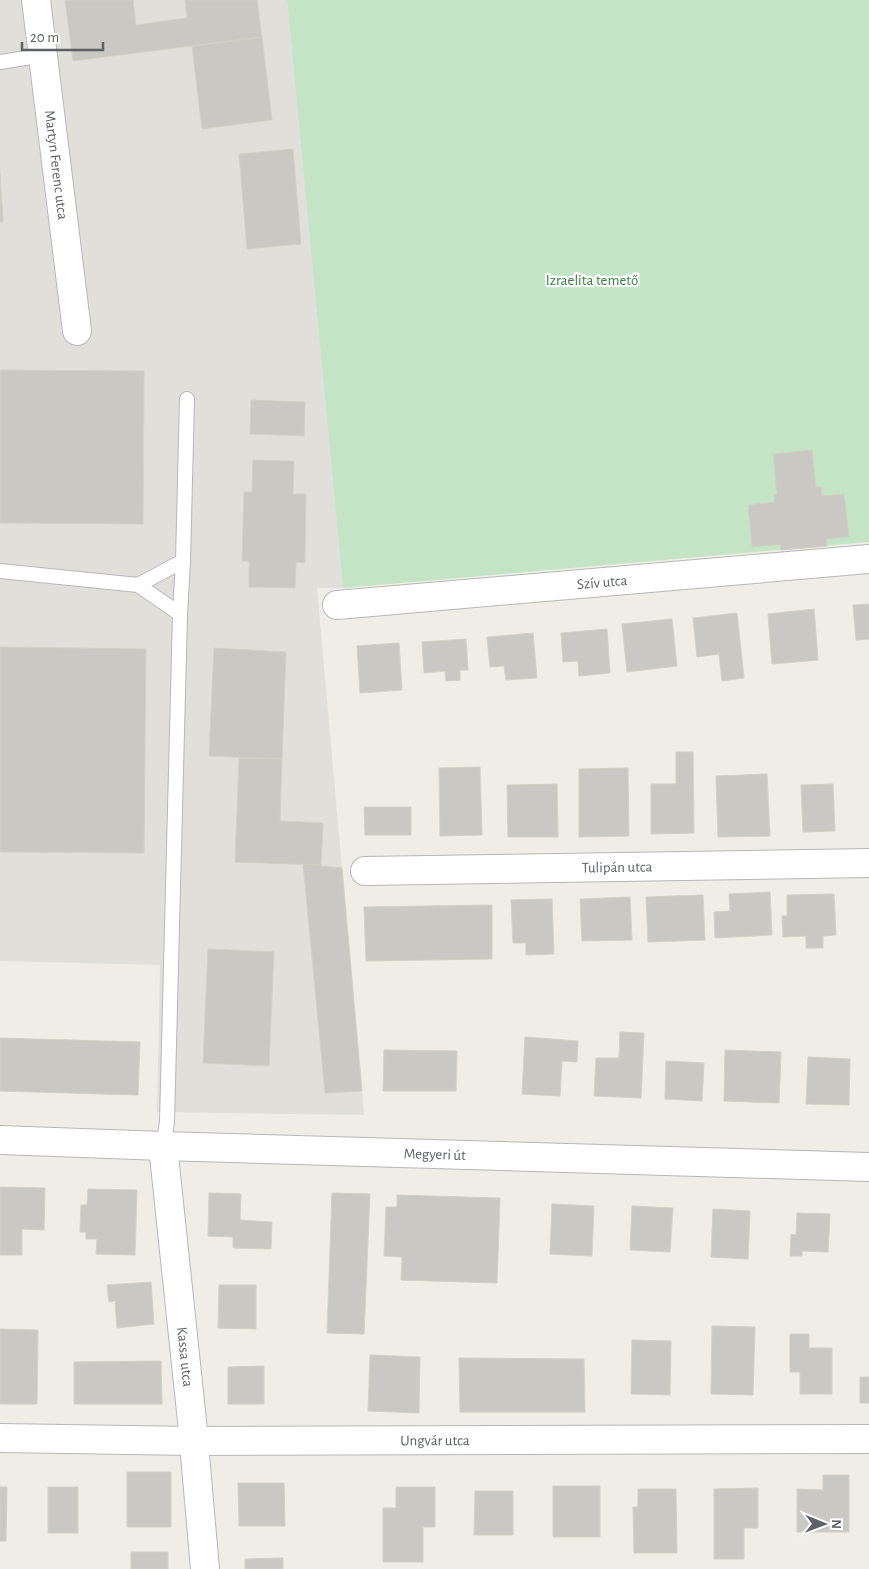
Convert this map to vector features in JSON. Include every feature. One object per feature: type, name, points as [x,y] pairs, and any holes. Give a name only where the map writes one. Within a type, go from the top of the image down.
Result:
[{"type":"street","name":"Martyn Ferenc utca","points":[[36,0],[77,331]]},
{"type":"street","name":"Szív utca","points":[[337,605],[869,559]]},
{"type":"street","name":"Tulipán utca","points":[[365,871],[869,863]]},
{"type":"street","name":"Megyeri út","points":[[0,1140],[869,1167]]},
{"type":"street","name":"Kassa utca","points":[[163,1146],[194,1441],[205,1569]]},
{"type":"street","name":"Ungvár utca","points":[[0,1438],[194,1441],[869,1439]]},
{"type":"lane","points":[[0,62],[44,55]]},
{"type":"lane","points":[[163,1146],[168,1122],[187,399]]},
{"type":"lane","points":[[138,585],[183,561]]},
{"type":"lane","points":[[0,571],[138,585],[180,614]]},
{"type":"shaded area","points":[[0,0],[287,0],[343,588],[317,588],[364,1115],[157,1112],[160,965],[0,961]]},
{"type":"green space","name":"Izraelita temető","points":[[287,0],[869,0],[869,542],[343,588]]},
{"type":"building","points":[[65,0],[133,0],[136,25],[187,18],[185,0],[257,0],[262,37],[73,61]]},
{"type":"building","points":[[262,37],[272,120],[202,129],[192,46]]},
{"type":"building","points":[[293,149],[301,244],[247,249],[239,154]]},
{"type":"building","points":[[0,173],[3,222],[0,222]]},
{"type":"building","points":[[0,370],[144,371],[143,524],[0,523]]},
{"type":"building","points":[[251,400],[305,402],[304,436],[250,434]]},
{"type":"building","points":[[812,450],[816,487],[821,487],[822,496],[844,494],[849,537],[826,539],[827,546],[781,550],[780,544],[752,547],[748,505],[774,502],[774,494],[777,494],[773,454]]},
{"type":"building","points":[[253,460],[294,461],[293,494],[306,494],[305,563],[296,562],[295,588],[249,587],[249,561],[242,561],[244,492],[252,492]]},
{"type":"building","points":[[869,604],[869,639],[856,640],[853,605]]},
{"type":"building","points":[[814,609],[818,660],[772,664],[768,614]]},
{"type":"building","points":[[737,613],[744,678],[722,681],[719,654],[697,657],[693,618]]},
{"type":"building","points":[[672,619],[677,666],[627,672],[622,624]]},
{"type":"building","points":[[607,629],[610,673],[579,676],[578,661],[563,662],[561,633]]},
{"type":"building","points":[[533,633],[537,678],[506,680],[504,666],[490,667],[487,637]]},
{"type":"building","points":[[466,639],[468,670],[460,670],[460,680],[446,681],[445,671],[424,673],[422,642]]},
{"type":"building","points":[[399,643],[402,690],[360,693],[357,646]]},
{"type":"building","points":[[0,647],[146,649],[144,853],[0,852]]},
{"type":"building","points":[[214,648],[286,652],[282,759],[209,756]]},
{"type":"building","points":[[676,752],[693,752],[694,833],[651,834],[651,784],[676,784]]},
{"type":"building","points":[[239,758],[282,759],[280,821],[323,823],[321,865],[235,862]]},
{"type":"building","points":[[480,767],[482,835],[440,836],[439,768]]},
{"type":"building","points":[[628,768],[629,836],[579,837],[579,769]]},
{"type":"building","points":[[767,774],[770,836],[718,837],[716,776]]},
{"type":"building","points":[[557,784],[558,837],[508,837],[507,785]]},
{"type":"building","points":[[833,784],[835,831],[803,832],[801,785]]},
{"type":"building","points":[[364,807],[411,807],[411,835],[365,835]]},
{"type":"building","points":[[303,864],[342,868],[362,1091],[325,1093]]},
{"type":"building","points":[[770,892],[772,935],[715,938],[714,912],[730,911],[729,894]]},
{"type":"building","points":[[834,894],[836,935],[823,936],[823,948],[806,948],[806,936],[783,937],[782,916],[787,916],[787,895]]},
{"type":"building","points":[[703,895],[705,940],[648,942],[646,897]]},
{"type":"building","points":[[630,897],[632,940],[582,941],[580,899]]},
{"type":"building","points":[[552,899],[554,954],[526,955],[526,943],[513,943],[511,900]]},
{"type":"building","points":[[492,905],[492,959],[366,961],[364,907]]},
{"type":"building","points":[[208,949],[274,952],[269,1066],[203,1063]]},
{"type":"building","points":[[620,1032],[644,1033],[641,1098],[594,1096],[596,1058],[619,1058]]},
{"type":"building","points":[[525,1037],[578,1041],[577,1062],[562,1061],[560,1096],[522,1094]]},
{"type":"building","points":[[0,1038],[140,1042],[138,1095],[0,1091]]},
{"type":"building","points":[[384,1050],[457,1051],[456,1091],[383,1091]]},
{"type":"building","points":[[725,1050],[781,1052],[779,1103],[724,1101]]},
{"type":"building","points":[[808,1057],[850,1059],[849,1105],[806,1104]]},
{"type":"building","points":[[666,1061],[704,1063],[702,1101],[665,1099]]},
{"type":"building","points":[[0,1187],[45,1188],[44,1230],[22,1229],[22,1255],[0,1255]]},
{"type":"building","points":[[88,1189],[137,1190],[135,1255],[96,1254],[97,1239],[86,1239],[86,1232],[80,1232],[81,1205],[87,1205]]},
{"type":"building","points":[[209,1193],[241,1194],[240,1220],[272,1222],[271,1249],[233,1248],[233,1237],[208,1236]]},
{"type":"building","points":[[332,1193],[370,1194],[364,1334],[327,1333]]},
{"type":"building","points":[[397,1195],[500,1198],[497,1283],[401,1280],[402,1257],[384,1256],[386,1207],[397,1207]]},
{"type":"building","points":[[552,1204],[594,1206],[592,1256],[550,1254]]},
{"type":"building","points":[[632,1206],[673,1208],[670,1252],[630,1250]]},
{"type":"building","points":[[713,1209],[750,1211],[748,1259],[711,1257]]},
{"type":"building","points":[[797,1213],[830,1214],[828,1252],[802,1251],[802,1256],[790,1256],[791,1234],[796,1235]]},
{"type":"building","points":[[151,1282],[154,1324],[117,1328],[115,1301],[109,1302],[107,1285]]},
{"type":"building","points":[[219,1285],[256,1285],[256,1329],[218,1328]]},
{"type":"building","points":[[712,1326],[755,1327],[753,1395],[711,1394]]},
{"type":"building","points":[[0,1329],[38,1330],[37,1404],[0,1404]]},
{"type":"building","points":[[790,1334],[809,1334],[809,1348],[832,1348],[832,1394],[800,1394],[800,1372],[790,1372]]},
{"type":"building","points":[[632,1340],[671,1341],[670,1395],[631,1394]]},
{"type":"building","points":[[370,1355],[420,1357],[419,1413],[368,1411]]},
{"type":"building","points":[[459,1358],[584,1359],[585,1412],[460,1412]]},
{"type":"building","points":[[161,1361],[162,1404],[74,1404],[74,1362]]},
{"type":"building","points":[[264,1366],[264,1404],[228,1404],[228,1367]]},
{"type":"building","points":[[860,1377],[869,1377],[869,1403],[860,1403]]},
{"type":"building","points":[[127,1472],[171,1472],[171,1527],[127,1527]]},
{"type":"building","points":[[823,1475],[849,1475],[849,1532],[797,1532],[797,1489],[823,1490]]},
{"type":"building","points":[[238,1483],[284,1483],[285,1526],[239,1526]]},
{"type":"building","points":[[553,1486],[600,1486],[600,1537],[553,1537]]},
{"type":"building","points":[[0,1487],[7,1487],[6,1541],[0,1541]]},
{"type":"building","points":[[48,1487],[78,1487],[78,1533],[48,1533]]},
{"type":"building","points":[[396,1487],[435,1487],[435,1527],[423,1527],[423,1562],[383,1562],[383,1508],[396,1508]]},
{"type":"building","points":[[758,1488],[758,1528],[744,1528],[744,1559],[714,1559],[714,1489]]},
{"type":"building","points":[[638,1489],[676,1489],[677,1553],[634,1553],[633,1507],[638,1507]]},
{"type":"building","points":[[475,1491],[513,1491],[513,1535],[474,1535]]},
{"type":"building","points":[[131,1552],[168,1552],[168,1569],[131,1569]]},
{"type":"building","points":[[283,1558],[283,1569],[245,1569],[245,1559]]}]
